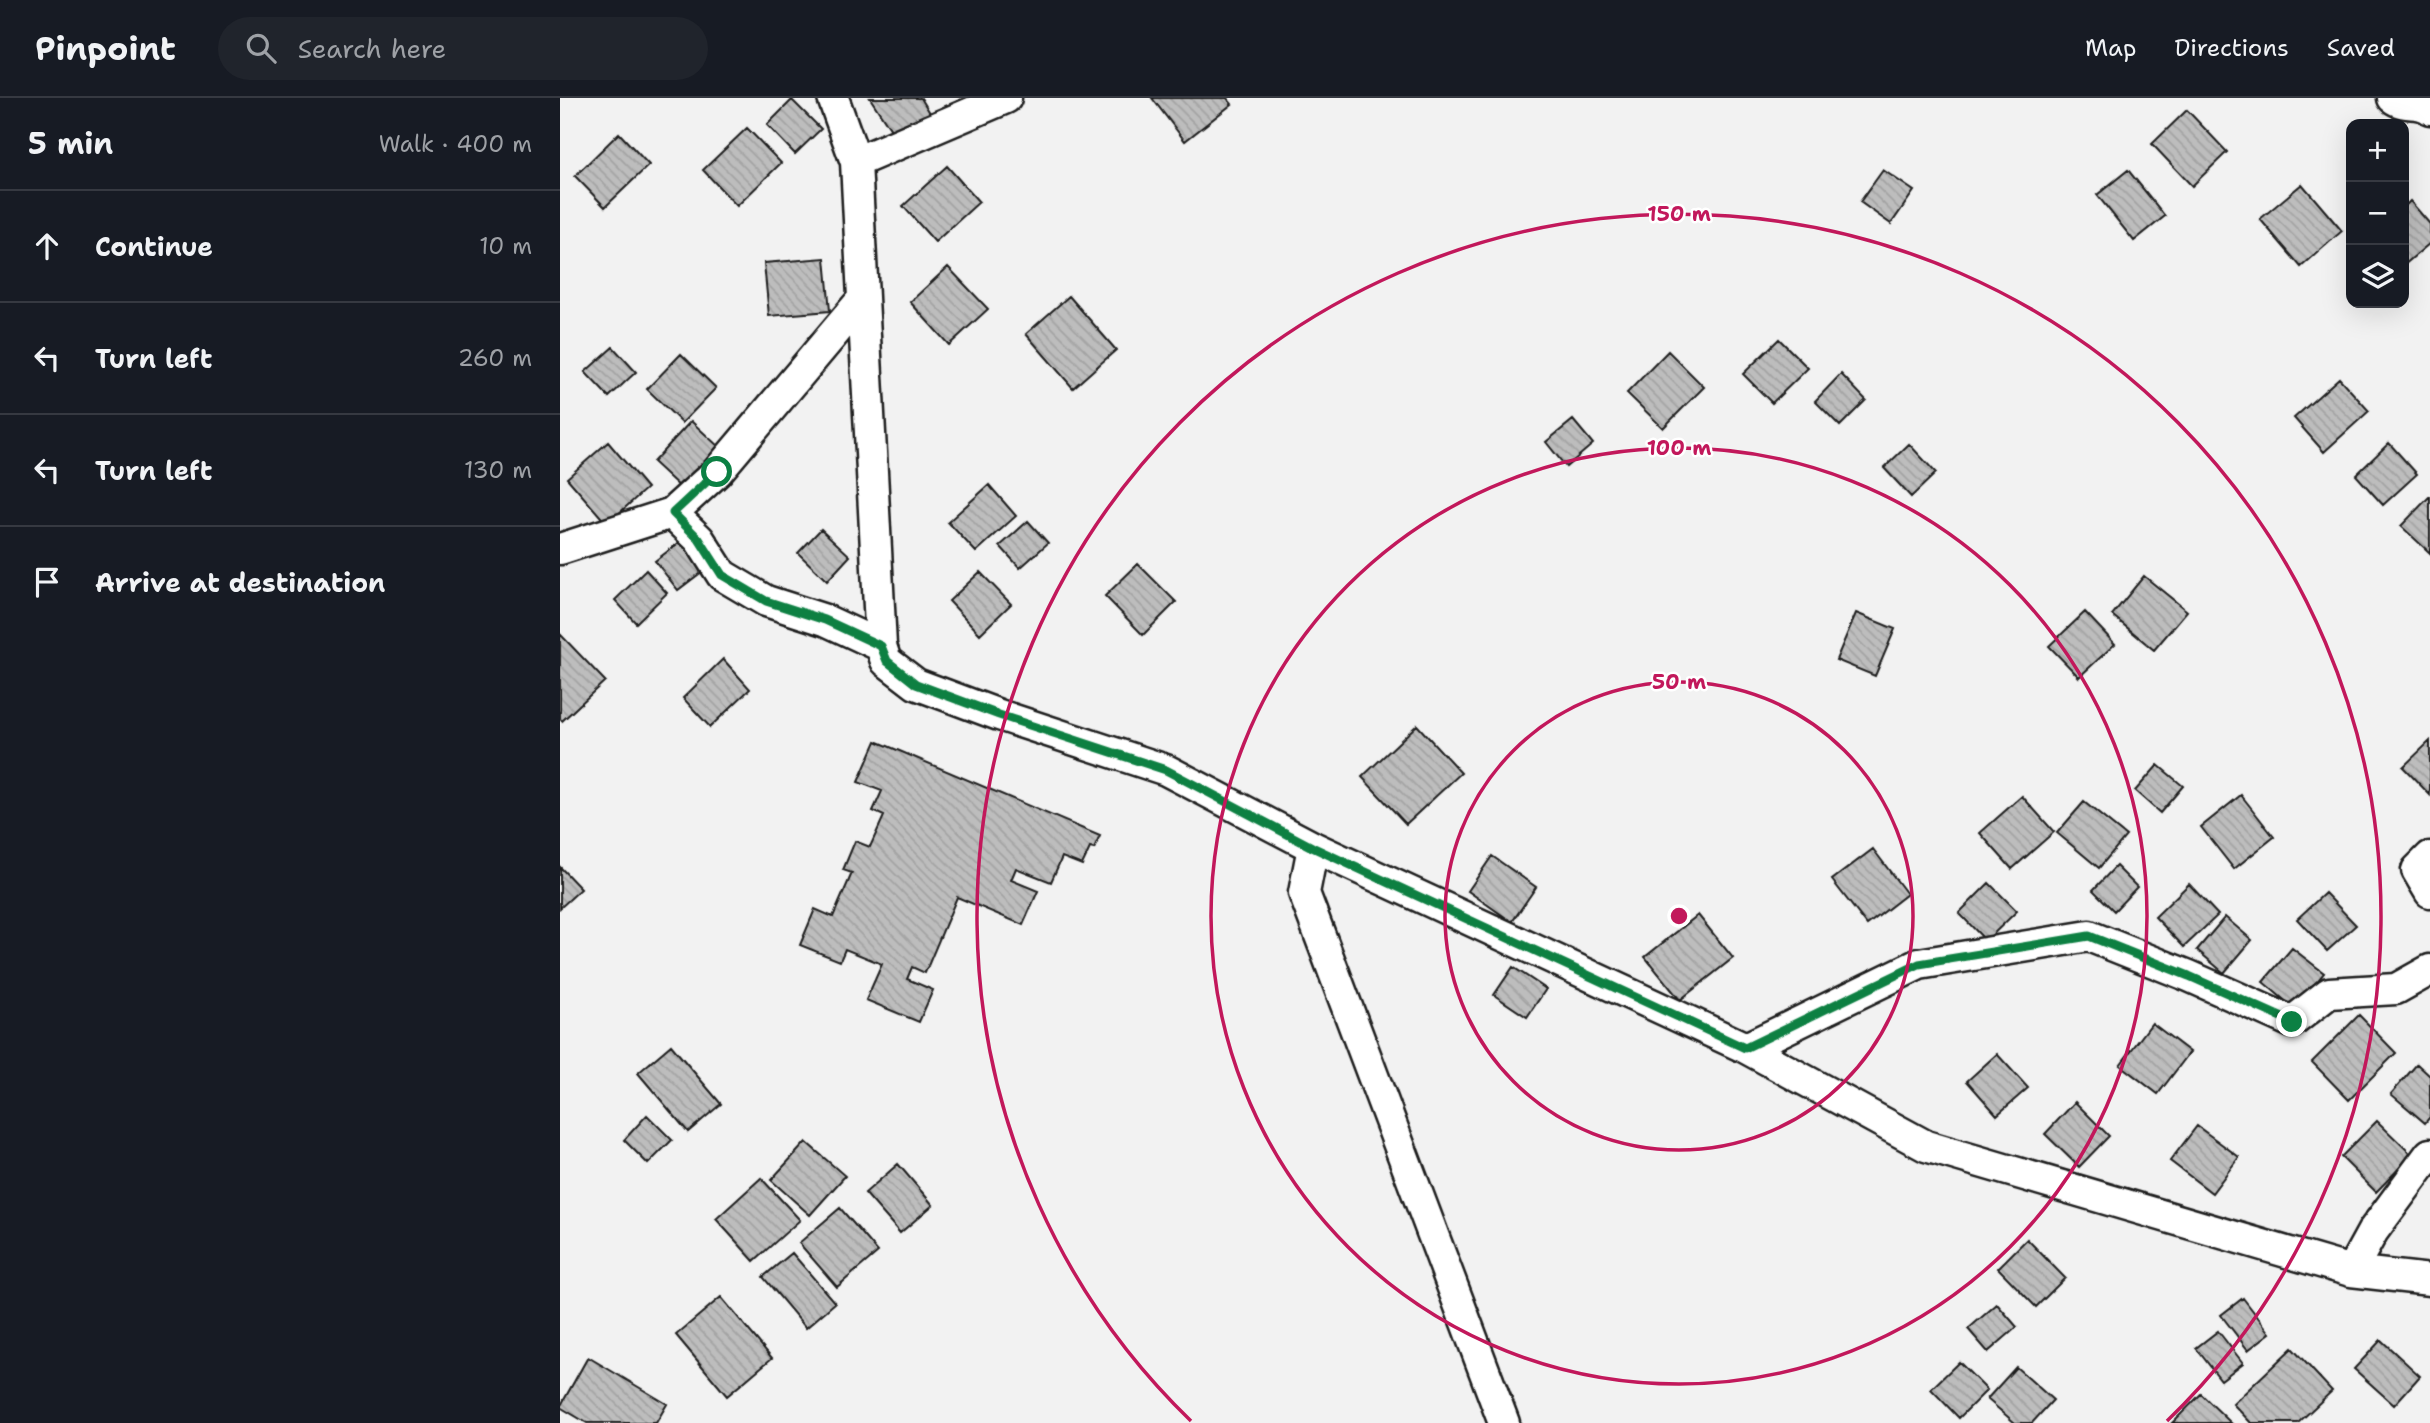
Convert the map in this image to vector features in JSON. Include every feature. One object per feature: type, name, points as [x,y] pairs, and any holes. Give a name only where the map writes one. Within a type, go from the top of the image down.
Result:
[{"type":"street","points":[[833,98],[856,162],[881,646],[887,661],[916,684],[999,715],[1166,770],[1312,847],[1745,1048],[1926,1146],[2351,1272],[2430,1280]]},
{"type":"street","points":[[856,162],[1006,98]]},
{"type":"street","points":[[2393,98],[2399,103],[2424,104],[2430,109]]},
{"type":"street","points":[[560,549],[673,513],[717,472],[862,300]]},
{"type":"street","points":[[673,513],[699,539],[722,575],[766,601],[825,620],[881,646]]},
{"type":"street","points":[[1312,847],[1304,893],[1504,1423]]},
{"type":"street","points":[[2430,857],[2417,870],[2430,892]]},
{"type":"street","points":[[1745,1048],[1919,964],[2089,936],[2189,976],[2292,1022],[2329,993],[2396,989],[2430,970]]},
{"type":"street","points":[[2351,1272],[2374,1231],[2430,1154]]},
{"type":"building","points":[[870,98],[921,98],[930,113],[895,136]]},
{"type":"building","points":[[1152,98],[1227,98],[1232,104],[1185,141]]},
{"type":"building","points":[[792,100],[821,129],[795,154],[767,125]]},
{"type":"building","points":[[2187,110],[2227,152],[2192,186],[2152,144]]},
{"type":"building","points":[[747,128],[781,163],[737,206],[703,170]]},
{"type":"building","points":[[619,133],[649,165],[605,207],[575,176]]},
{"type":"building","points":[[947,166],[979,202],[935,242],[903,206]]},
{"type":"building","points":[[1883,170],[1914,191],[1891,224],[1860,202]]},
{"type":"building","points":[[2128,170],[2165,216],[2134,241],[2097,195]]},
{"type":"building","points":[[2302,184],[2342,231],[2301,267],[2260,219]]},
{"type":"building","points":[[2409,202],[2430,224],[2430,243],[2409,261],[2409,245]]},
{"type":"building","points":[[825,258],[830,311],[769,316],[764,263]]},
{"type":"building","points":[[948,267],[988,309],[949,345],[910,302]]},
{"type":"building","points":[[1069,296],[1116,350],[1073,388],[1026,334]]},
{"type":"building","points":[[1779,339],[1808,368],[1772,403],[1743,374]]},
{"type":"building","points":[[613,347],[636,372],[609,397],[585,372]]},
{"type":"building","points":[[1668,351],[1704,387],[1663,428],[1627,393]]},
{"type":"building","points":[[681,354],[716,388],[682,423],[647,389]]},
{"type":"building","points":[[1841,374],[1866,400],[1840,426],[1815,401]]},
{"type":"building","points":[[2339,378],[2369,411],[2324,452],[2294,418]]},
{"type":"building","points":[[1573,420],[1593,444],[1566,467],[1546,442]]},
{"type":"building","points":[[691,421],[719,447],[681,488],[653,462]]},
{"type":"building","points":[[608,442],[647,488],[607,524],[567,478]]},
{"type":"building","points":[[2389,443],[2417,474],[2383,505],[2356,475]]},
{"type":"building","points":[[1909,444],[1936,473],[1911,497],[1884,468]]},
{"type":"building","points":[[989,485],[1016,516],[976,552],[948,522]]},
{"type":"building","points":[[2430,497],[2430,553],[2401,526]]},
{"type":"building","points":[[1028,521],[1048,543],[1020,568],[1000,546]]},
{"type":"building","points":[[821,529],[850,556],[827,581],[798,553]]},
{"type":"building","points":[[680,542],[703,571],[678,590],[655,561]]},
{"type":"building","points":[[1138,564],[1176,602],[1143,635],[1105,596]]},
{"type":"building","points":[[646,570],[667,593],[636,623],[615,600]]},
{"type":"building","points":[[980,572],[1011,604],[980,634],[949,601]]},
{"type":"building","points":[[2144,576],[2187,611],[2154,650],[2112,615]]},
{"type":"building","points":[[2085,612],[2115,644],[2079,677],[2049,646]]},
{"type":"building","points":[[1856,613],[1895,629],[1875,676],[1836,660]]},
{"type":"building","points":[[560,634],[605,681],[562,721],[560,719]]},
{"type":"building","points":[[723,659],[750,689],[710,727],[683,698]]},
{"type":"building","points":[[1417,725],[1461,773],[1406,824],[1362,777]]},
{"type":"building","points":[[876,741],[1100,836],[1094,849],[1090,848],[1082,865],[1062,857],[1051,882],[1016,868],[1011,880],[1038,891],[1023,925],[957,897],[925,973],[912,967],[907,979],[933,990],[919,1022],[866,1000],[882,964],[845,949],[840,961],[800,945],[815,909],[833,917],[852,873],[843,870],[855,841],[870,847],[884,816],[873,811],[882,791],[858,782]]},
{"type":"building","points":[[2430,741],[2430,795],[2403,767]]},
{"type":"building","points":[[2158,765],[2183,786],[2160,813],[2135,791]]},
{"type":"building","points":[[2241,795],[2274,837],[2234,869],[2201,827]]},
{"type":"building","points":[[2022,796],[2054,832],[2012,869],[1980,833]]},
{"type":"building","points":[[2084,802],[2126,836],[2099,868],[2057,833]]},
{"type":"building","points":[[1873,849],[1907,894],[1867,925],[1832,880]]},
{"type":"building","points":[[1492,856],[1536,887],[1512,922],[1468,891]]},
{"type":"building","points":[[2116,866],[2137,887],[2114,911],[2093,890]]},
{"type":"building","points":[[560,867],[581,889],[560,908]]},
{"type":"building","points":[[1989,883],[2017,911],[1986,941],[1959,913]]},
{"type":"building","points":[[2189,884],[2218,915],[2184,947],[2155,917]]},
{"type":"building","points":[[2325,893],[2356,925],[2327,951],[2297,919]]},
{"type":"building","points":[[1698,915],[1733,958],[1680,1000],[1645,957]]},
{"type":"building","points":[[2225,917],[2252,940],[2224,973],[2197,950]]},
{"type":"building","points":[[2292,948],[2324,973],[2295,1009],[2263,982]]},
{"type":"building","points":[[1513,967],[1546,989],[1527,1017],[1494,995]]},
{"type":"building","points":[[2359,1015],[2396,1053],[2349,1100],[2312,1062]]},
{"type":"building","points":[[2152,1023],[2190,1052],[2158,1094],[2120,1065]]},
{"type":"building","points":[[671,1045],[721,1104],[688,1132],[638,1073]]},
{"type":"building","points":[[1997,1054],[2028,1088],[1997,1115],[1967,1081]]},
{"type":"building","points":[[2417,1064],[2430,1076],[2430,1117],[2425,1123],[2391,1094]]},
{"type":"building","points":[[2075,1102],[2109,1136],[2079,1167],[2045,1134]]},
{"type":"building","points":[[647,1115],[672,1140],[648,1164],[624,1140]]},
{"type":"building","points":[[2377,1121],[2412,1155],[2376,1192],[2341,1157]]},
{"type":"building","points":[[2197,1126],[2239,1157],[2212,1193],[2170,1161]]},
{"type":"building","points":[[806,1142],[845,1176],[810,1215],[771,1180]]},
{"type":"building","points":[[898,1164],[933,1205],[900,1233],[865,1193]]},
{"type":"building","points":[[761,1178],[800,1220],[754,1261],[716,1219]]},
{"type":"building","points":[[840,1208],[878,1252],[837,1287],[799,1243]]},
{"type":"building","points":[[2027,1239],[2065,1278],[2036,1307],[1998,1268]]},
{"type":"building","points":[[792,1253],[835,1303],[806,1328],[763,1277]]},
{"type":"building","points":[[721,1297],[772,1358],[727,1396],[676,1335]]},
{"type":"building","points":[[2243,1298],[2270,1333],[2248,1350],[2221,1315]]},
{"type":"building","points":[[1997,1304],[2017,1327],[1988,1352],[1968,1329]]},
{"type":"building","points":[[2218,1331],[2243,1363],[2221,1380],[2196,1348]]},
{"type":"building","points":[[2381,1340],[2420,1376],[2394,1405],[2354,1369]]},
{"type":"building","points":[[2292,1348],[2332,1391],[2298,1423],[2251,1423],[2233,1404]]},
{"type":"building","points":[[588,1357],[667,1404],[656,1423],[587,1423],[560,1407]]},
{"type":"building","points":[[1959,1362],[1987,1390],[1959,1418],[1931,1389]]},
{"type":"building","points":[[2016,1367],[2053,1400],[2032,1423],[2015,1423],[1987,1399]]},
{"type":"building","points":[[2201,1394],[2231,1423],[2172,1423]]},
{"type":"route","points":[[717,472],[673,513],[699,539],[722,575],[766,601],[825,620],[881,646],[887,661],[916,684],[999,715],[1166,770],[1312,847],[1745,1048],[1919,964],[2089,936],[2189,976],[2292,1022]]}]
